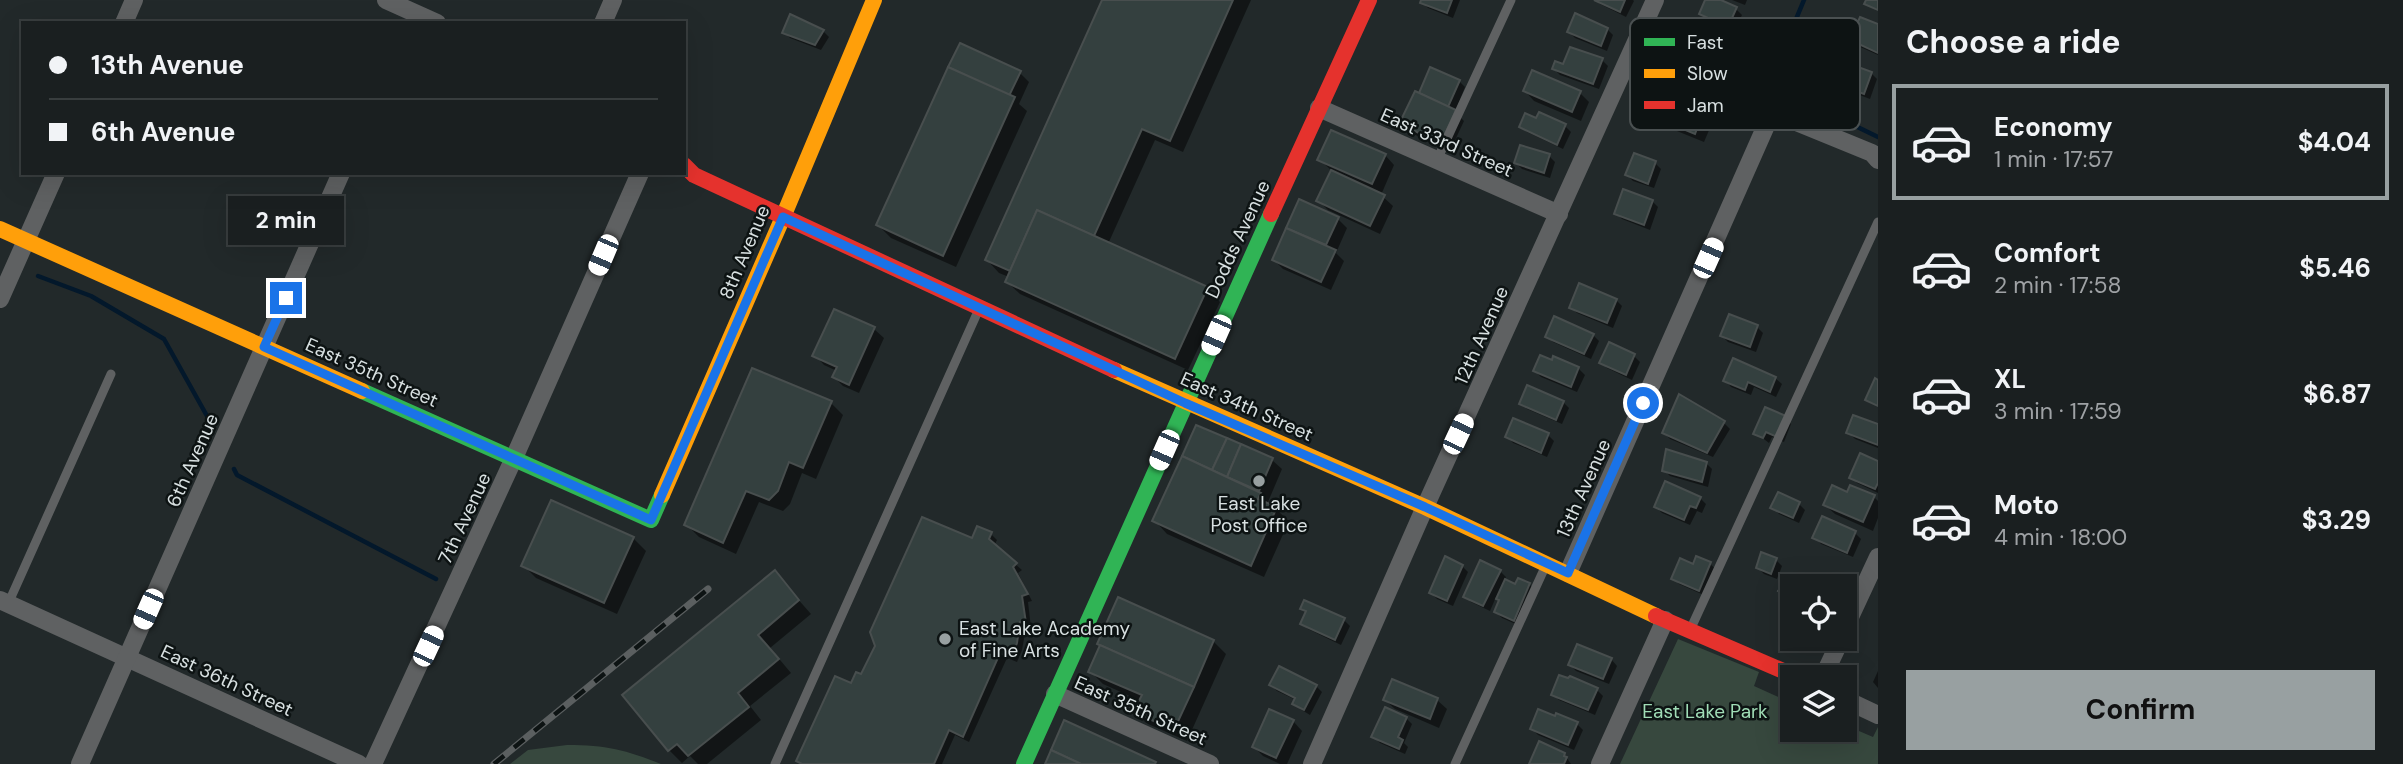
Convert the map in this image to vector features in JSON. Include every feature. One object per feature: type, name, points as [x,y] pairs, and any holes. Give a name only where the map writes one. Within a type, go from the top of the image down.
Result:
[{"type":"street","points":[[125,21],[134,0]]},
{"type":"street","points":[[386,0],[411,18]]},
{"type":"street","points":[[604,21],[613,0]]},
{"type":"street","name":"8th Avenue","points":[[651,520],[874,0]]},
{"type":"street","name":"Dodds Avenue","points":[[1024,764],[1369,0]]},
{"type":"street","name":"12th Avenue","points":[[1647,18],[1655,0]]},
{"type":"street","name":"12th Avenue","points":[[1312,764],[1425,507],[1630,57]]},
{"type":"street","name":"East 33rd Street","points":[[1319,108],[1559,214]]},
{"type":"street","name":"13th Avenue","points":[[1568,573],[1764,130]]},
{"type":"street","points":[[1819,130],[1876,152]]},
{"type":"street","name":"East 34th Street","points":[[686,167],[694,175],[1185,403],[1425,507],[1665,620],[1780,670]]},
{"type":"street","points":[[0,299],[55,175]]},
{"type":"street","name":"6th Avenue","points":[[80,764],[340,175]]},
{"type":"street","name":"7th Avenue","points":[[373,764],[514,458],[639,175]]},
{"type":"street","name":"East 35th Street","points":[[0,229],[651,520]]},
{"type":"street","points":[[1857,602],[1878,557]]},
{"type":"street","name":"East 36th Street","points":[[3,605],[127,657],[359,764]]},
{"type":"street","points":[[1600,764],[1665,620]]},
{"type":"street","name":"East 35th Street","points":[[1055,694],[1210,764]]},
{"type":"street","points":[[1857,705],[1878,715]]},
{"type":"lane","points":[[1437,160],[1511,0]]},
{"type":"lane","points":[[1690,631],[1878,222]]},
{"type":"lane","points":[[775,764],[980,307]]},
{"type":"lane","points":[[3,605],[111,374]]},
{"type":"lane","points":[[1455,764],[1547,563]]},
{"type":"green space","name":"East Lake Park","points":[[1678,639],[1759,672],[1754,686],[1780,698],[1780,742],[1857,742],[1857,730],[1873,737],[1878,727],[1878,764],[1620,764]]},
{"type":"green space","points":[[567,745],[616,749],[661,764],[510,764],[528,750]]},
{"type":"building","points":[[1102,0],[1233,0],[1170,141],[1142,129],[1094,236],[1037,210],[1010,271],[985,260]]},
{"type":"building","points":[[1421,0],[1452,0],[1447,13],[1420,3]]},
{"type":"building","points":[[1594,0],[1625,0],[1620,12]]},
{"type":"building","points":[[1705,0],[1721,0],[1737,7],[1732,18],[1708,18],[1699,14]]},
{"type":"building","points":[[1866,0],[1878,0],[1878,10],[1864,4]]},
{"type":"building","points":[[1575,13],[1608,28],[1601,46],[1567,32]]},
{"type":"building","points":[[790,14],[824,30],[815,45],[782,33]]},
{"type":"building","points":[[1860,18],[1878,24],[1878,53],[1860,45]]},
{"type":"building","points":[[960,43],[1021,71],[1009,96],[948,67]]},
{"type":"building","points":[[1570,47],[1603,58],[1593,84],[1552,69],[1555,61],[1563,64]]},
{"type":"building","points":[[948,67],[1015,97],[943,256],[876,225]]},
{"type":"building","points":[[1430,67],[1460,80],[1448,107],[1419,93]]},
{"type":"building","points":[[1860,68],[1872,72],[1864,94],[1860,93]]},
{"type":"building","points":[[1532,70],[1581,91],[1572,112],[1523,91]]},
{"type":"building","points":[[1415,91],[1456,110],[1441,143],[1399,124]]},
{"type":"building","points":[[1539,112],[1566,124],[1557,145],[1519,127],[1525,113],[1536,118]]},
{"type":"building","points":[[1331,130],[1386,154],[1372,184],[1317,160]]},
{"type":"building","points":[[1520,145],[1550,154],[1544,173],[1514,163]]},
{"type":"building","points":[[1634,153],[1656,161],[1648,184],[1625,175]]},
{"type":"building","points":[[1331,170],[1385,195],[1370,226],[1316,201]]},
{"type":"building","points":[[1623,189],[1653,200],[1644,225],[1614,214]]},
{"type":"building","points":[[1299,199],[1339,217],[1326,245],[1286,228]]},
{"type":"building","points":[[1037,210],[1208,287],[1175,359],[1005,282]]},
{"type":"building","points":[[1286,228],[1336,250],[1321,282],[1272,260]]},
{"type":"building","points":[[1579,283],[1617,299],[1607,323],[1569,308]]},
{"type":"building","points":[[834,309],[875,327],[849,385],[832,377],[837,367],[812,356]]},
{"type":"building","points":[[1729,314],[1758,325],[1750,347],[1720,336]]},
{"type":"building","points":[[1554,316],[1594,334],[1584,354],[1545,337]]},
{"type":"building","points":[[1609,342],[1635,354],[1626,375],[1599,363]]},
{"type":"building","points":[[1540,355],[1552,360],[1553,356],[1579,367],[1571,387],[1533,371]]},
{"type":"building","points":[[1733,358],[1776,377],[1770,392],[1748,382],[1745,390],[1723,381]]},
{"type":"building","points":[[752,368],[832,401],[803,468],[789,462],[778,491],[769,500],[746,491],[723,543],[684,525]]},
{"type":"building","points":[[1875,378],[1878,380],[1878,406],[1865,400]]},
{"type":"building","points":[[1527,385],[1564,401],[1556,420],[1519,404]]},
{"type":"building","points":[[1679,394],[1725,421],[1707,453],[1662,433]]},
{"type":"building","points":[[1765,407],[1786,416],[1777,437],[1766,432],[1763,438],[1753,434]]},
{"type":"building","points":[[1853,415],[1878,424],[1878,445],[1846,433]]},
{"type":"building","points":[[1513,418],[1549,433],[1541,453],[1505,437]]},
{"type":"building","points":[[1196,425],[1227,438],[1212,470],[1182,456]]},
{"type":"building","points":[[1227,438],[1241,444],[1227,477],[1212,470]]},
{"type":"building","points":[[1241,444],[1273,458],[1259,491],[1227,477]]},
{"type":"building","points":[[1666,449],[1707,462],[1702,482],[1662,471]]},
{"type":"building","points":[[1860,453],[1878,461],[1878,483],[1875,489],[1849,478]]},
{"type":"building","points":[[1182,456],[1261,493],[1258,499],[1277,507],[1251,566],[1152,521]]},
{"type":"building","points":[[1665,481],[1701,497],[1696,508],[1690,506],[1684,520],[1654,507]]},
{"type":"building","points":[[1832,485],[1847,492],[1850,485],[1875,495],[1863,522],[1823,505]]},
{"type":"building","points":[[1778,492],[1800,502],[1793,518],[1770,508]]},
{"type":"building","points":[[551,500],[634,537],[604,603],[521,566]]},
{"type":"building","points":[[1822,516],[1856,531],[1847,553],[1812,538]]},
{"type":"building","name":"East Lake Academy of Fine Arts","points":[[922,517],[972,538],[977,526],[992,532],[989,539],[1017,563],[1013,567],[1028,594],[1022,596],[1026,623],[1020,622],[1017,643],[1011,658],[1000,653],[963,737],[949,730],[934,764],[802,764],[796,761],[835,676],[851,683],[856,672],[861,674],[875,646],[870,632]]},
{"type":"building","points":[[1761,552],[1777,558],[1771,574],[1756,568]]},
{"type":"building","points":[[1445,556],[1463,565],[1447,601],[1429,593]]},
{"type":"building","points":[[1696,556],[1711,562],[1699,591],[1671,579],[1680,558],[1693,564]]},
{"type":"building","points":[[1480,560],[1501,570],[1483,606],[1463,597]]},
{"type":"building","points":[[775,570],[799,600],[758,635],[779,659],[738,693],[749,707],[688,756],[677,744],[668,751],[622,695]]},
{"type":"building","points":[[1518,578],[1530,583],[1514,621],[1494,612],[1499,600],[1496,599],[1505,579],[1515,584]]},
{"type":"building","points":[[1118,597],[1214,640],[1194,687],[1097,644]]},
{"type":"building","points":[[1304,600],[1345,618],[1335,640],[1300,624],[1306,611],[1300,609]]},
{"type":"building","points":[[1577,644],[1612,658],[1603,679],[1568,665]]},
{"type":"building","points":[[1100,645],[1194,687],[1174,730],[1133,712],[1142,695],[1088,672]]},
{"type":"building","points":[[1279,666],[1317,685],[1304,710],[1292,704],[1295,698],[1269,685]]},
{"type":"building","points":[[1559,675],[1568,678],[1570,676],[1598,688],[1588,710],[1551,695]]},
{"type":"building","points":[[1392,679],[1438,698],[1430,719],[1383,700]]},
{"type":"building","points":[[1385,707],[1407,717],[1398,737],[1403,740],[1399,749],[1371,737]]},
{"type":"building","points":[[1269,709],[1294,720],[1276,758],[1252,747]]},
{"type":"building","points":[[1538,709],[1578,722],[1568,745],[1530,729]]},
{"type":"building","points":[[1064,720],[1156,762],[1081,764],[1051,750]]},
{"type":"building","points":[[1539,741],[1565,753],[1564,756],[1567,757],[1564,764],[1529,764]]},
{"type":"building","points":[[1051,750],[1081,764],[1045,764]]},
{"type":"waterway","points":[[1796,18],[1804,0]]},
{"type":"waterway","points":[[1860,128],[1878,137]]},
{"type":"waterway","points":[[38,276],[91,296],[164,339],[207,416]]},
{"type":"waterway","points":[[234,469],[237,475],[436,579]]},
{"type":"railway","points":[[494,764],[708,589]]},
{"type":"traffic: fast","points":[[1024,764],[1271,214]]},
{"type":"traffic: fast","points":[[362,391],[651,520],[662,495]]},
{"type":"traffic: slow","points":[[662,495],[874,0]]},
{"type":"traffic: slow","points":[[0,229],[362,391]]},
{"type":"traffic: slow","points":[[1114,370],[1425,507],[1656,616]]},
{"type":"traffic: jam","points":[[1271,214],[1369,0]]},
{"type":"traffic: jam","points":[[686,167],[694,175],[1114,370]]},
{"type":"traffic: jam","points":[[1656,616],[1780,670]]},
{"type":"place","name":"East Lake Post Office","points":[[1259,481]]},
{"type":"place","name":"East Lake Academy of Fine Arts","points":[[945,639]]},
{"type":"route","points":[[286,298],[264,347],[651,520],[783,217],[1185,403],[1425,507],[1568,573],[1643,403]]}]
